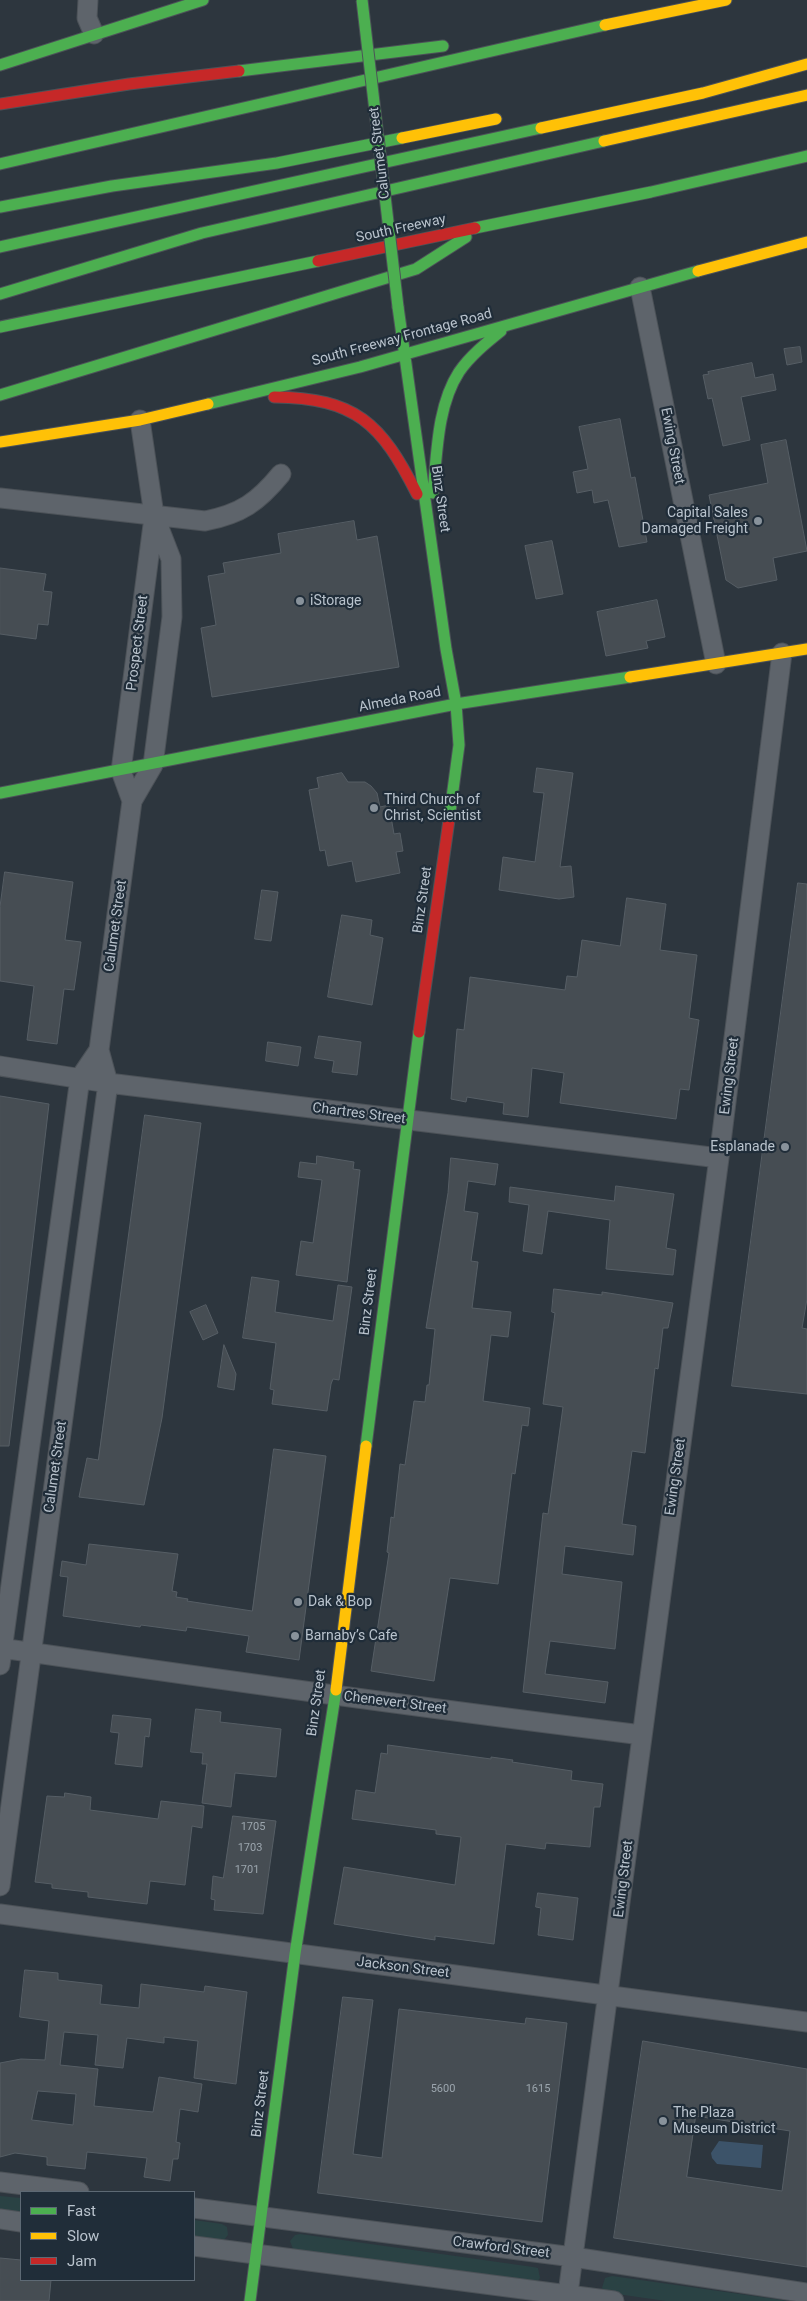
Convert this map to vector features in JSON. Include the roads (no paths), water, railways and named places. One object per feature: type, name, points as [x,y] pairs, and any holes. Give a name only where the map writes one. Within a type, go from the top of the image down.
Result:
[{"type":"main road","points":[[0,65],[203,0]]},
{"type":"main road","name":"Calumet Street","points":[[362,0],[398,307]]},
{"type":"main road","points":[[0,164],[588,29],[726,0]]},
{"type":"main road","points":[[471,43],[588,29]]},
{"type":"main road","points":[[0,104],[129,84],[451,45]]},
{"type":"main road","points":[[0,247],[703,93],[807,64]]},
{"type":"main road","points":[[636,95],[703,93]]},
{"type":"main road","points":[[0,294],[202,233],[807,95]]},
{"type":"main road","points":[[0,207],[112,186],[277,163],[510,117]]},
{"type":"main road","name":"South Freeway","points":[[0,327],[479,228],[807,156]]},
{"type":"main road","points":[[0,395],[416,269],[479,228]]},
{"type":"main road","name":"South Freeway Frontage Road","points":[[0,442],[140,420],[404,356],[640,287],[807,242]]},
{"type":"main road","name":"Binz Street","points":[[250,2301],[295,1954],[334,1695],[407,1120],[460,745],[456,704],[398,307]]},
{"type":"main road","points":[[429,529],[445,406],[457,374],[472,356],[508,325]]},
{"type":"main road","points":[[229,399],[299,395],[328,400],[352,410],[383,434],[406,471],[427,515]]},
{"type":"main road","name":"Almeda Road","points":[[0,793],[456,704],[807,649]]},
{"type":"street","points":[[88,0],[87,18],[94,34]]},
{"type":"street","name":"Ewing Street","points":[[640,287],[716,664]]},
{"type":"street","name":"Prospect Street","points":[[140,420],[154,516],[172,560],[172,617],[153,764]]},
{"type":"street","points":[[0,498],[206,521],[227,517],[247,508],[268,490],[281,474]]},
{"type":"street","name":"Prospect Street","points":[[121,770],[154,516]]},
{"type":"street","name":"Ewing Street","points":[[567,2298],[609,1995],[719,1158],[782,653]]},
{"type":"street","name":"Calumet Street","points":[[0,1886],[108,1083],[99,1050],[132,801],[153,764]]},
{"type":"street","name":"Calumet Street","points":[[121,770],[132,801]]},
{"type":"street","name":"Calumet Street","points":[[1,1654],[80,1078],[99,1050]]},
{"type":"street","name":"Chartres Street","points":[[0,1066],[108,1083],[719,1158]]},
{"type":"street","name":"Chenevert Street","points":[[1,1654],[31,1653],[642,1735]]},
{"type":"street","name":"Jackson Street","points":[[0,1914],[807,2022]]},
{"type":"street","points":[[0,2182],[71,2191]]},
{"type":"street","name":"Crawford Street","points":[[195,2208],[573,2257],[807,2293]]},
{"type":"street","points":[[0,2219],[20,2222]]},
{"type":"street","points":[[195,2246],[567,2298],[614,2301]]},
{"type":"water","points":[[719,2141],[763,2145],[761,2168],[717,2164],[712,2158],[711,2153]]},
{"type":"place","name":"Capital Sales Damaged Freight","points":[[758,521]]},
{"type":"place","name":"iStorage","points":[[300,601]]},
{"type":"place","name":"Third Church of Christ, Scientist","points":[[374,808]]},
{"type":"place","name":"Esplanade","points":[[785,1147]]},
{"type":"place","name":"Dak & Bop","points":[[298,1602]]},
{"type":"place","name":"Barnaby’s Cafe","points":[[295,1636]]},
{"type":"place","name":"The Plaza Museum District","points":[[663,2121]]}]
